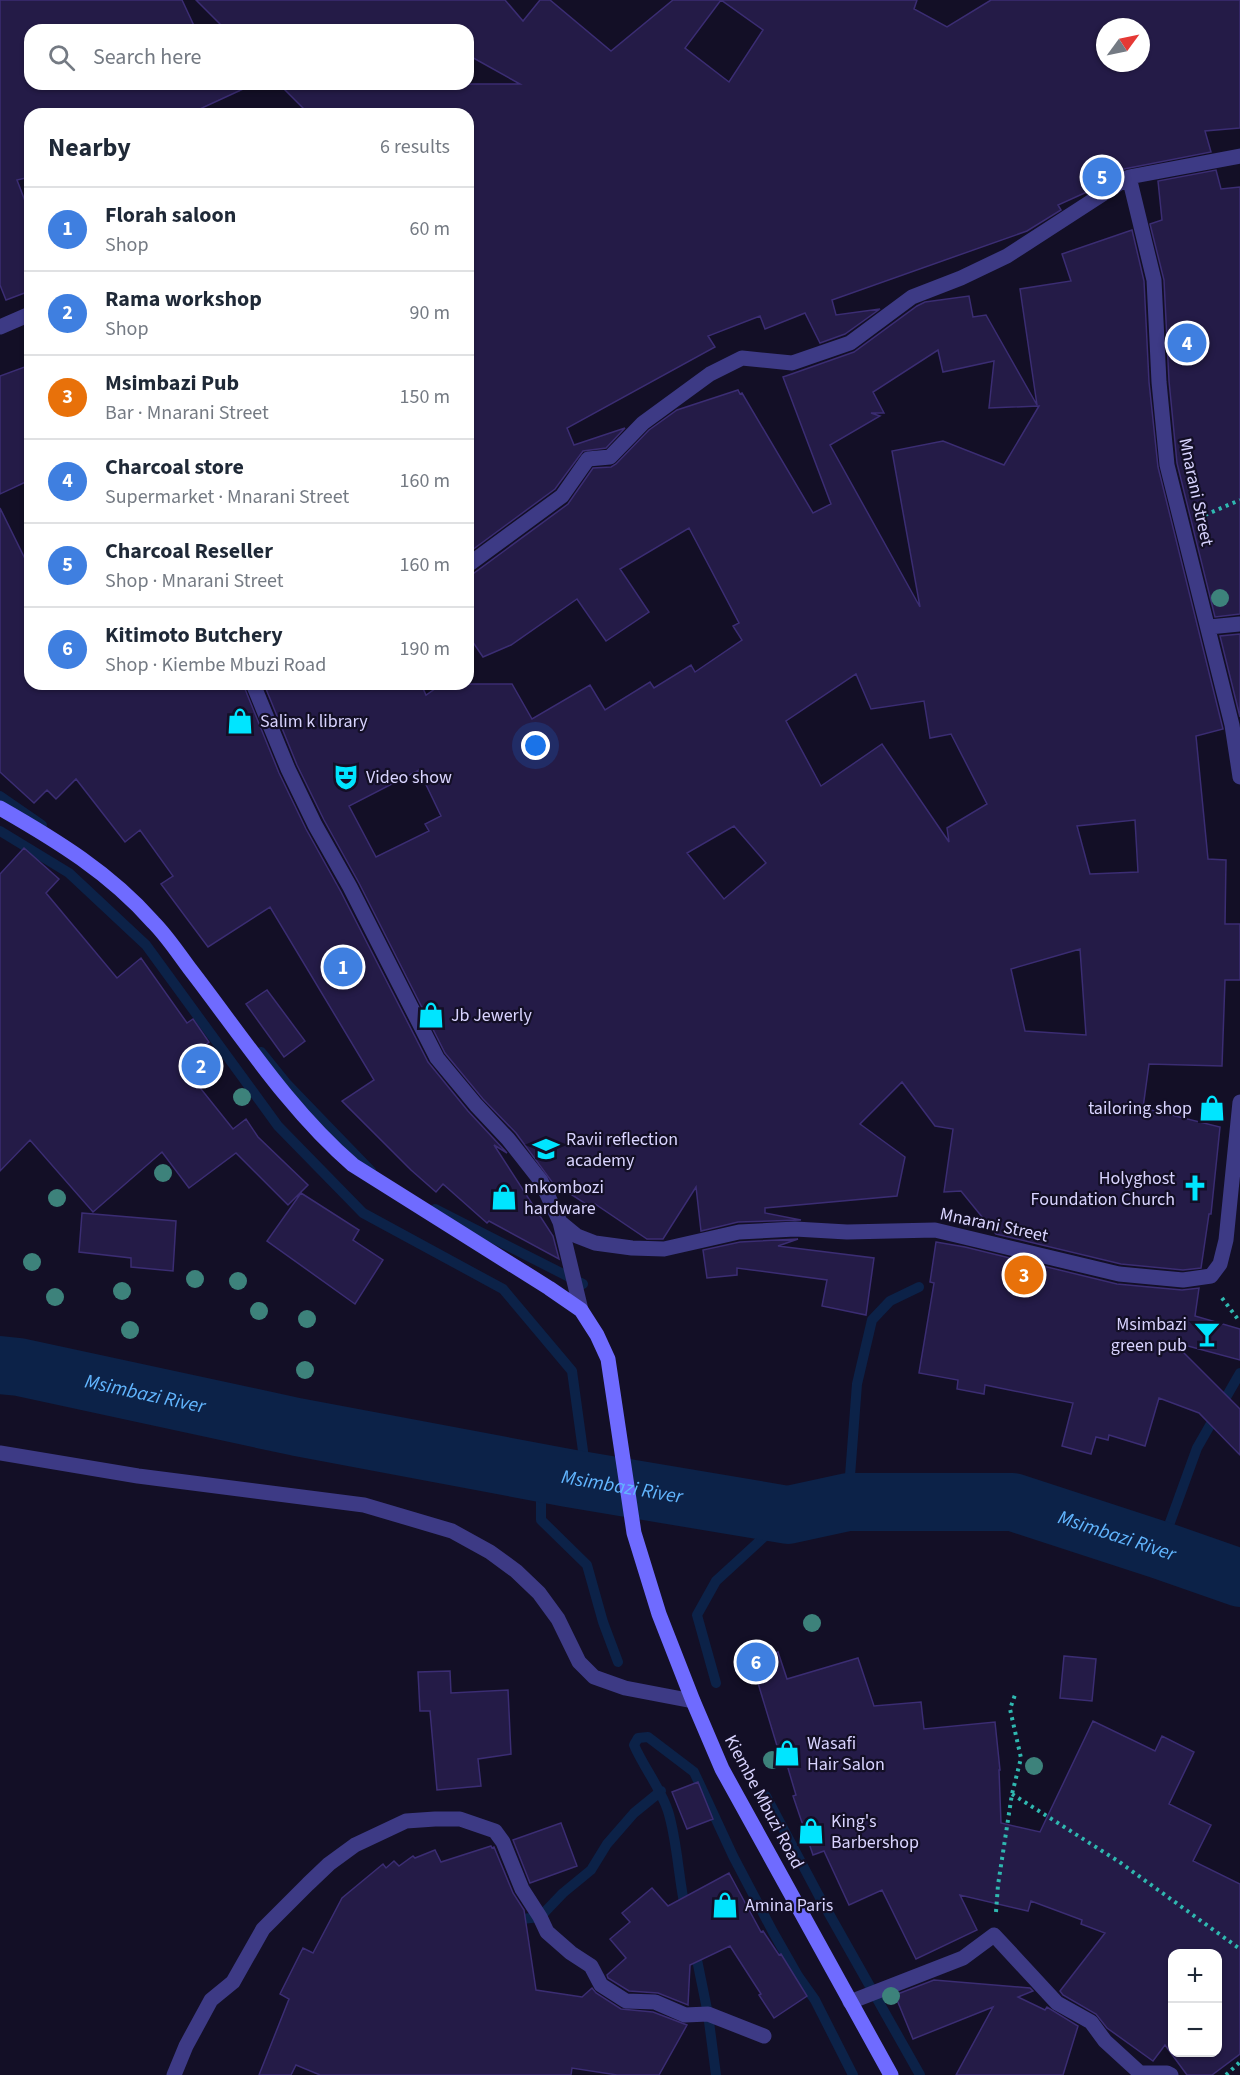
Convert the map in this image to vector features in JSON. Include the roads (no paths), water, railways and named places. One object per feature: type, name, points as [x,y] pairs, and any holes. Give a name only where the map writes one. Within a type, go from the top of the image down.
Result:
[{"type":"main road","points":[[0,808],[99,869],[153,922],[294,1106],[330,1146],[353,1166],[581,1310]]},
{"type":"main road","name":"Kiembe Mbuzi Road","points":[[581,1310],[597,1335],[608,1359],[634,1533],[659,1614],[693,1701],[722,1769],[891,2075]]},
{"type":"street","points":[[474,561],[562,496],[588,459],[610,457],[643,423],[710,374],[742,358],[792,363],[850,343],[912,297],[1008,256],[1129,177],[1240,156]]},
{"type":"street","name":"Mnarani Street","points":[[1129,177],[1154,280],[1159,382],[1167,465],[1232,725],[1240,777]]},
{"type":"street","points":[[0,327],[24,317]]},
{"type":"street","points":[[1209,627],[1240,624]]},
{"type":"street","points":[[256,690],[315,825],[350,887],[437,1058],[541,1180],[560,1222],[581,1310]]},
{"type":"street","name":"Mnarani Street","points":[[560,1222],[577,1236],[595,1243],[664,1249],[739,1232],[795,1229],[847,1232],[935,1230],[1119,1274],[1183,1280],[1211,1276],[1220,1264],[1226,1240],[1240,1102]]},
{"type":"street","points":[[0,1453],[138,1476],[364,1505],[452,1531],[490,1552],[516,1571],[538,1593],[558,1619],[579,1662],[594,1677],[625,1688],[693,1701]]},
{"type":"street","points":[[174,2075],[186,2046],[211,2000],[233,1982],[263,1929],[308,1884],[329,1864],[355,1845],[406,1821],[435,1819],[460,1819],[495,1831],[503,1842],[522,1889],[547,1932],[571,1953],[591,1966],[601,1985],[626,2001],[655,2002],[684,2015],[708,2014],[764,2036]]},
{"type":"street","points":[[850,2002],[963,1958],[994,1935],[1057,2002],[1091,2022],[1105,2041],[1140,2073],[1171,2075]]},
{"type":"waterway","points":[[0,796],[42,825]]},
{"type":"waterway","points":[[0,831],[69,873],[146,945],[278,1126],[363,1213],[503,1289],[572,1371],[587,1480]]},
{"type":"waterway","points":[[261,1052],[286,1083],[371,1171]]},
{"type":"waterway","points":[[435,1209],[583,1284]]},
{"type":"waterway","points":[[848,1502],[857,1384],[872,1320],[890,1301],[919,1287]]},
{"type":"waterway","name":"Msimbazi River","points":[[0,1365],[19,1367],[297,1427],[568,1478],[788,1515],[848,1502],[1013,1502],[1240,1578]]},
{"type":"waterway","points":[[1160,1550],[1197,1448],[1240,1373]]},
{"type":"waterway","points":[[568,1478],[541,1485],[541,1520],[587,1565],[603,1622],[618,1662]]},
{"type":"waterway","points":[[716,1683],[697,1615],[716,1581],[788,1515]]},
{"type":"waterway","points":[[686,1912],[668,1811],[634,1745],[638,1738],[648,1737],[694,1772],[733,1856],[798,1976],[815,2000],[853,2075]]},
{"type":"waterway","points":[[513,1920],[540,1917],[563,1893],[591,1870],[607,1844],[634,1813],[661,1791]]},
{"type":"waterway","points":[[766,1796],[819,1896],[920,2075]]},
{"type":"waterway","points":[[695,1950],[708,2014],[716,2075]]},
{"type":"place","name":"Charcoal Reseller","points":[[1102,177]]},
{"type":"place","name":"Charcoal store","points":[[1187,343]]},
{"type":"place","name":"Salim k library","points":[[240,721]]},
{"type":"place","name":"Video show","points":[[346,777]]},
{"type":"place","name":"Florah saloon","points":[[343,967]]},
{"type":"place","name":"Jb Jewerly","points":[[431,1015]]},
{"type":"place","name":"Rama workshop","points":[[201,1066]]},
{"type":"place","name":"tailoring shop","points":[[1212,1108]]},
{"type":"place","name":"Ravii reflection academy","points":[[546,1149]]},
{"type":"place","name":"Holyghost Foundation Church","points":[[1195,1188]]},
{"type":"place","name":"mkombozi hardware","points":[[504,1197]]},
{"type":"place","name":"Msimbazi Pub","points":[[1024,1275]]},
{"type":"place","name":"Msimbazi green pub","points":[[1207,1334]]},
{"type":"place","name":"Kitimoto Butchery","points":[[756,1662]]},
{"type":"place","name":"Wasafi Hair Salon","points":[[787,1753]]},
{"type":"place","name":"King's Barbershop","points":[[811,1831]]},
{"type":"place","name":"Amina Paris","points":[[725,1905]]}]
